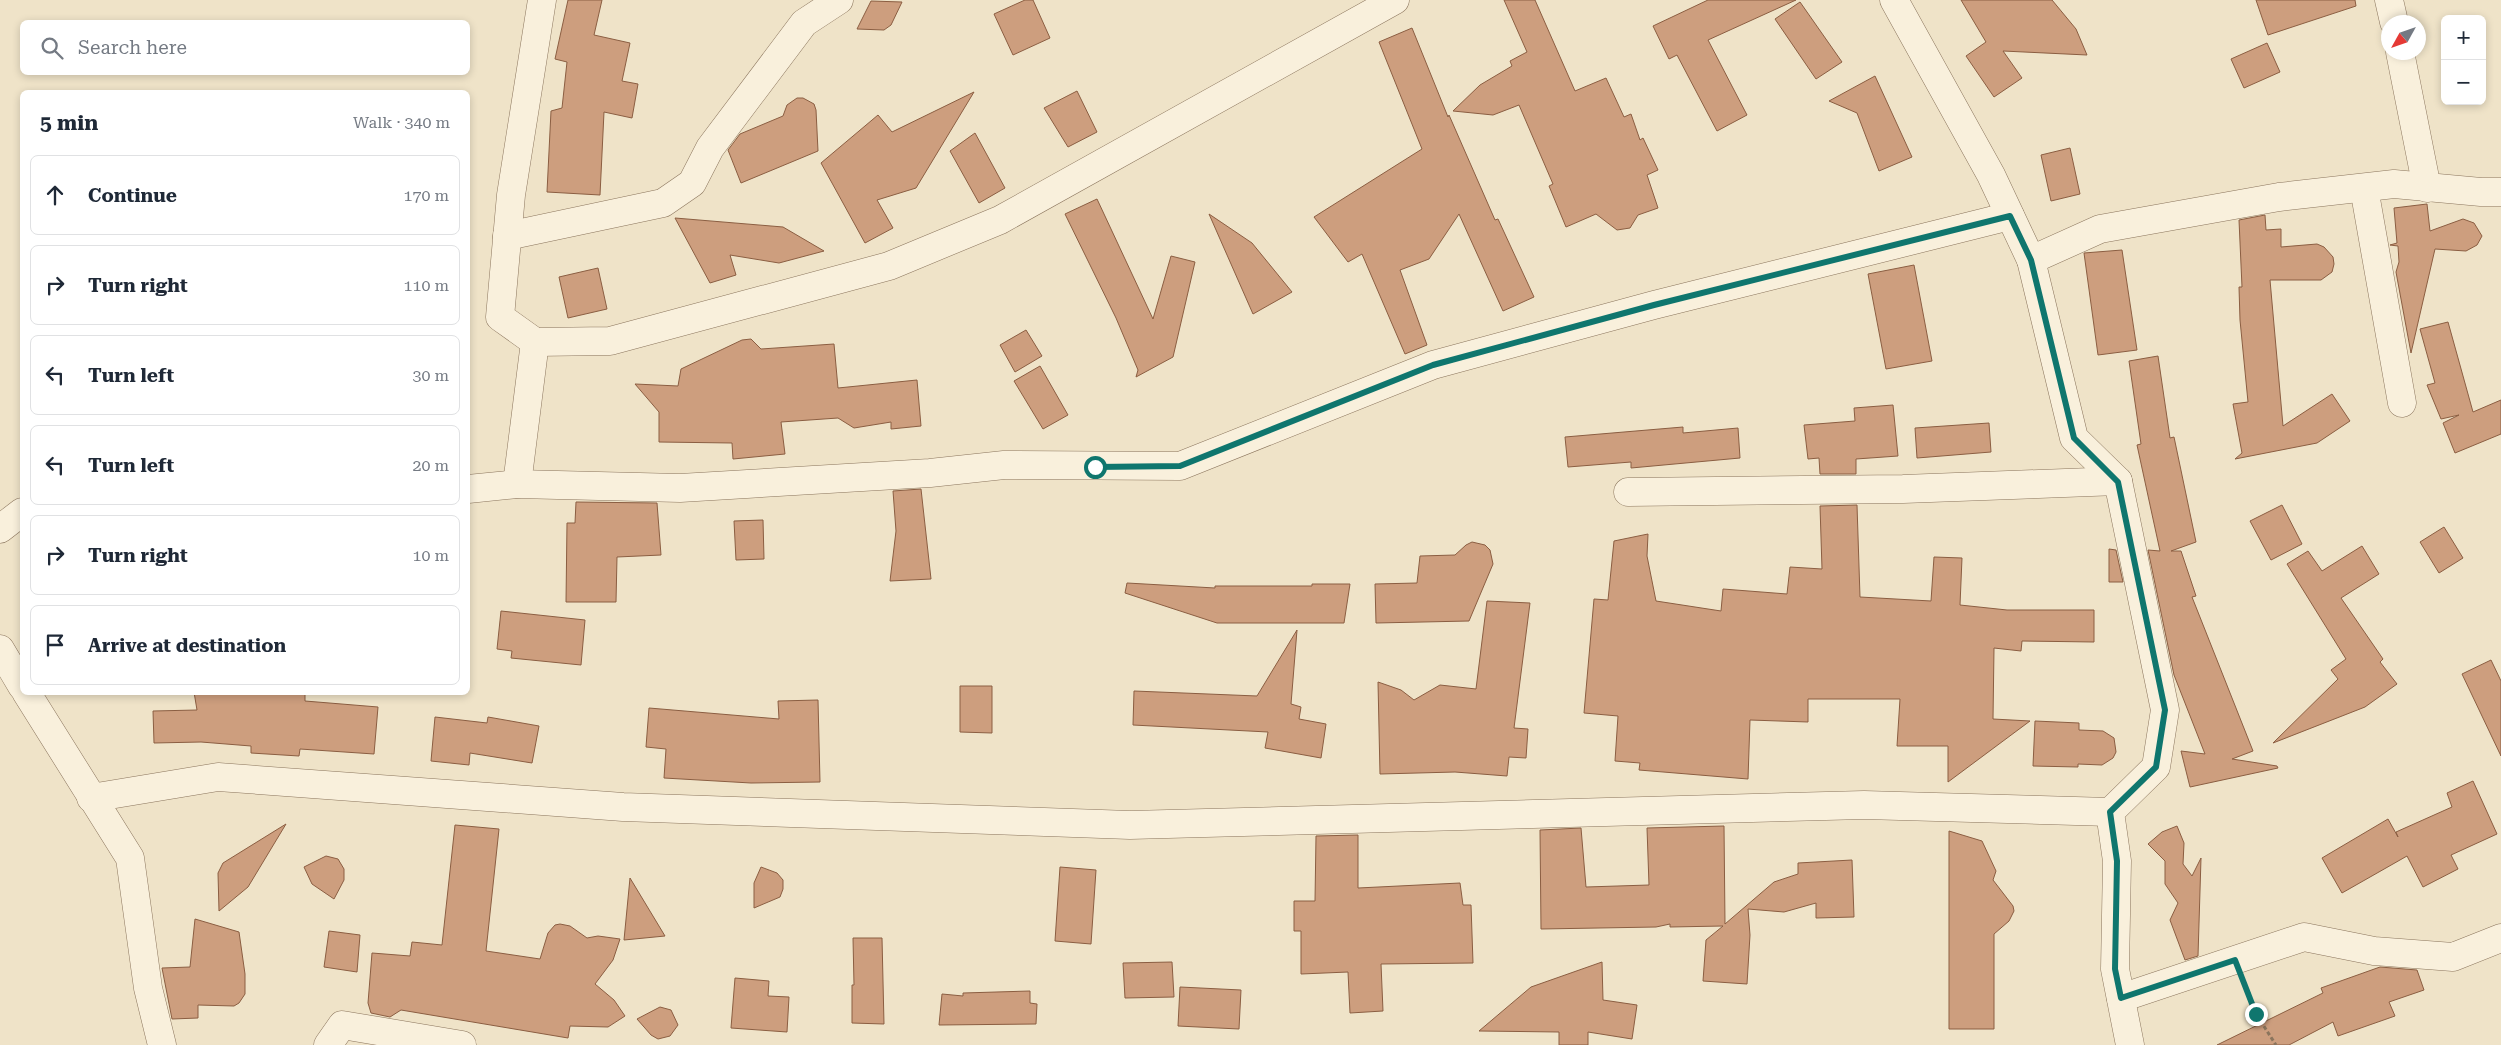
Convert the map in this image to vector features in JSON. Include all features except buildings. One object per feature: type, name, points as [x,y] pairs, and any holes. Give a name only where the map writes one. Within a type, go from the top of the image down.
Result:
[{"type":"street","points":[[542,0],[511,194],[500,317],[535,342],[610,341],[889,266],[1000,220],[1395,0]]},
{"type":"street","points":[[507,236],[663,203],[692,183],[710,148],[804,23],[839,0]]},
{"type":"street","points":[[91,798],[218,777],[623,807],[1130,825],[1864,805],[2110,812],[2156,767],[2165,710],[2118,482],[2074,438],[2031,260],[1991,175],[1894,0]]},
{"type":"street","points":[[2389,0],[2392,15]]},
{"type":"street","points":[[2402,60],[2427,188]]},
{"type":"street","points":[[2031,260],[2100,229],[2279,197],[2394,184],[2427,188],[2501,192]]},
{"type":"street","points":[[2364,188],[2402,403]]},
{"type":"street","points":[[470,489],[517,484],[680,488],[930,473],[1004,465],[1180,466],[1433,365],[1663,303],[2010,216]]},
{"type":"street","points":[[517,484],[535,342]]},
{"type":"street","points":[[1628,492],[1903,489],[2118,482]]},
{"type":"street","points":[[0,530],[20,514]]},
{"type":"street","points":[[0,649],[20,683]]},
{"type":"street","points":[[28,695],[130,858],[148,988],[162,1045]]},
{"type":"street","points":[[2110,812],[2117,861],[2115,969],[2130,1045]]},
{"type":"street","points":[[2121,998],[2304,938],[2374,951],[2453,957],[2501,938]]},
{"type":"street","points":[[328,1045],[342,1024],[462,1045]]},
{"type":"path","points":[[2235,960],[2256,1014],[2276,1045]]},
{"type":"route","points":[[1095,467],[1180,466],[1433,365],[1654,305],[2010,216],[2031,260],[2074,438],[2118,482],[2165,710],[2156,767],[2110,812],[2117,861],[2115,969],[2121,998],[2235,960],[2256,1014]]}]
